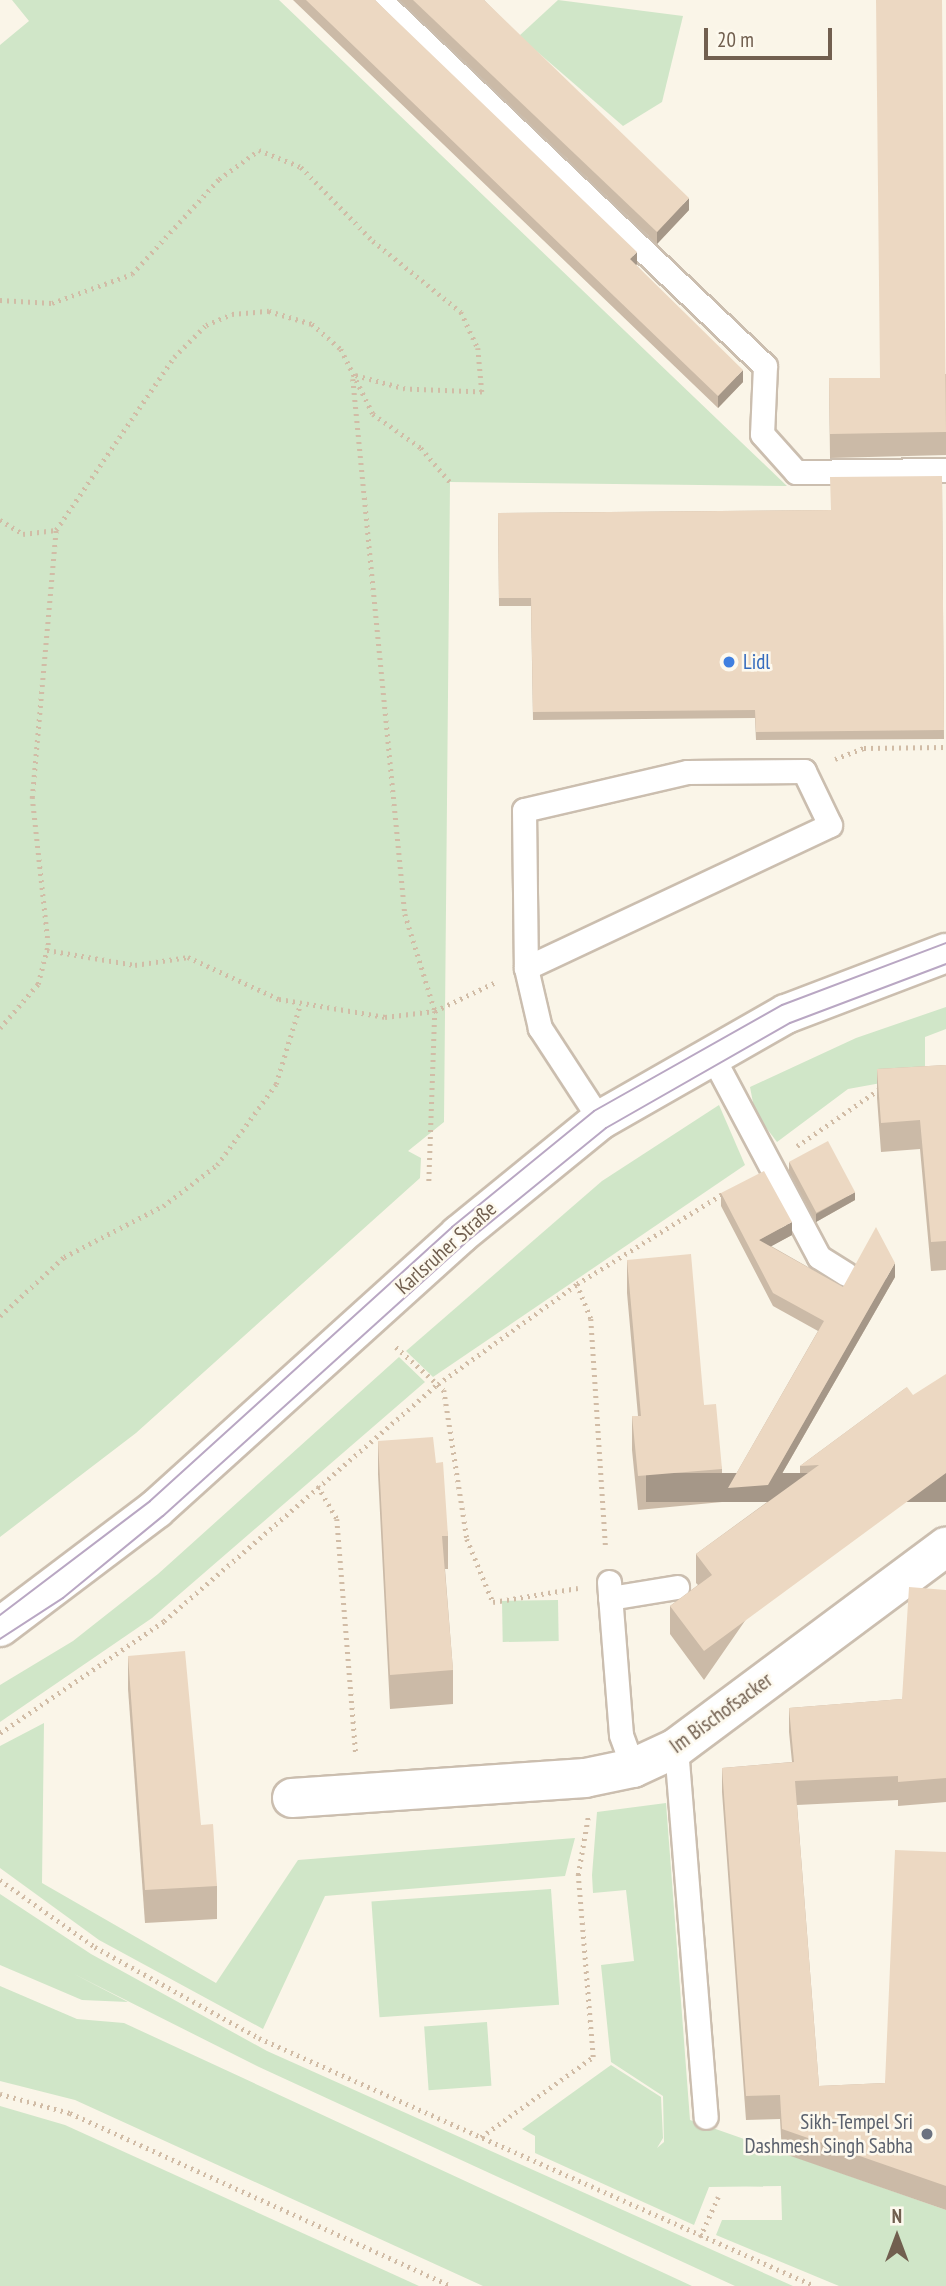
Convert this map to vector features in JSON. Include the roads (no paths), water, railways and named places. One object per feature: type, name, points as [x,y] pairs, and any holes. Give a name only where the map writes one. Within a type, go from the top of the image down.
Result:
[{"type":"street","name":"Karlsruher Straße","points":[[0,1627],[156,1509],[368,1317],[600,1120],[710,1052],[797,1009],[946,953]]},
{"type":"street","name":"Im Bischofsacker","points":[[292,1798],[359,1797],[585,1778],[633,1768],[676,1748],[946,1547]]},
{"type":"lane","points":[[380,0],[765,366],[762,434],[796,472],[946,470]]},
{"type":"lane","points":[[526,968],[830,825],[804,771],[687,772],[524,810],[526,968],[540,1028],[600,1120]]},
{"type":"lane","points":[[710,1052],[768,1166],[819,1257],[846,1274]]},
{"type":"lane","points":[[633,1768],[621,1735],[609,1590],[677,1587]]},
{"type":"lane","points":[[676,1748],[706,2118]]},
{"type":"tram line","points":[[0,1615],[150,1501],[452,1227],[594,1111],[782,1005],[946,943]]},
{"type":"tram line","points":[[0,1639],[63,1598],[163,1516],[465,1243],[606,1128],[790,1023],[946,964]]},
{"type":"place","name":"Lidl","points":[[729,662]]},
{"type":"place","name":"Sikh-Tempel Sri Dashmesh Singh Sabha","points":[[927,2134]]}]
